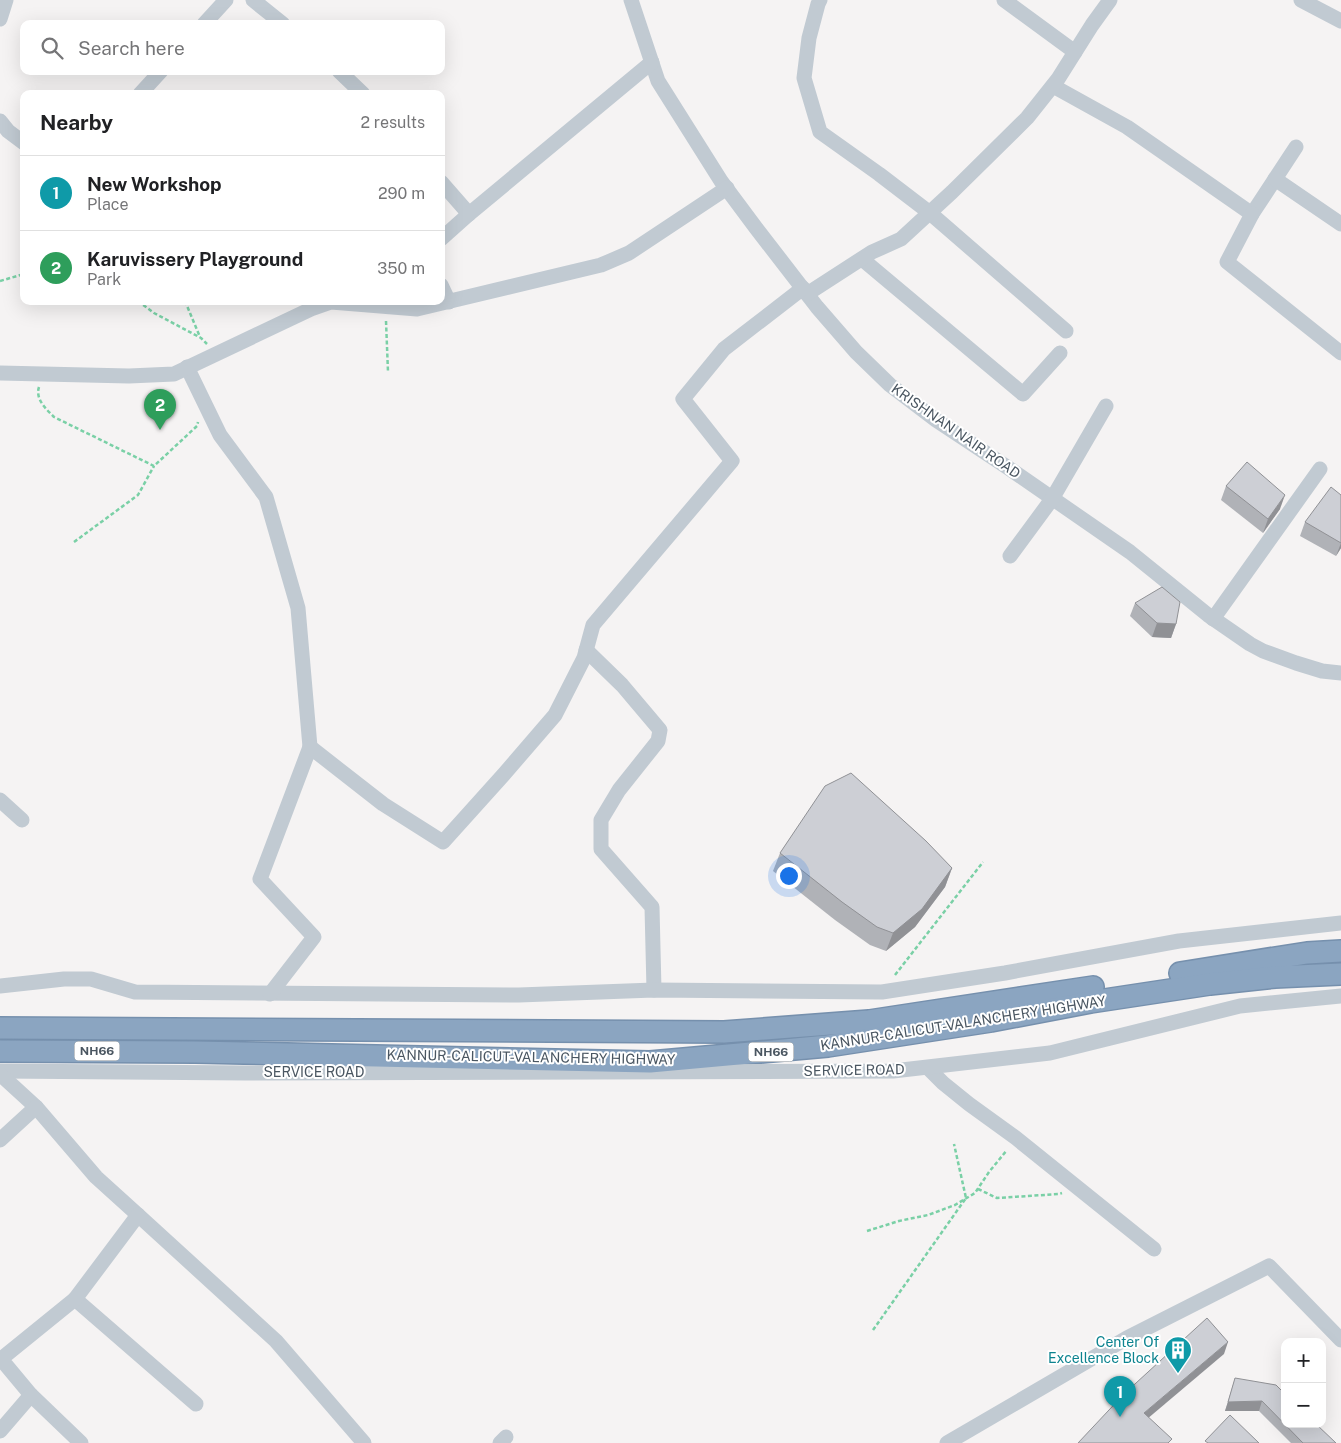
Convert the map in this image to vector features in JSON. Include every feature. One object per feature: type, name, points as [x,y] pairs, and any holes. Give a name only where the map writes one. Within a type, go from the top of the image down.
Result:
[{"type":"highway","name":"NH66","points":[[0,1028],[724,1032],[869,1021],[1307,953],[1341,951]]},
{"type":"highway","name":"KANNUR-CALICUT-VALANCHERY HIGHWAY","points":[[0,1051],[195,1052],[650,1062],[828,1046],[1210,984],[1275,977],[1341,974]]},
{"type":"street","points":[[0,19],[6,0]]},
{"type":"street","points":[[208,20],[226,0]]},
{"type":"street","points":[[252,0],[278,20]]},
{"type":"street","name":"KRISHNAN NAIR ROAD","points":[[631,0],[658,81],[726,188],[805,291],[856,352],[890,385],[936,420],[1130,552],[1213,618],[1250,644],[1263,651],[1322,671],[1341,673]]},
{"type":"street","points":[[820,0],[809,38],[804,78],[820,132],[930,213],[1066,331]]},
{"type":"street","points":[[1004,0],[1075,52]]},
{"type":"street","points":[[310,747],[383,804],[443,842],[555,715],[584,658],[593,625],[732,460],[683,398],[724,349],[805,291],[872,252],[901,239],[930,213],[1027,118],[1053,86],[1110,0]]},
{"type":"street","points":[[1301,0],[1341,21]]},
{"type":"street","points":[[445,235],[652,62]]},
{"type":"street","points":[[144,90],[157,75]]},
{"type":"street","points":[[343,75],[359,90]]},
{"type":"street","points":[[1053,86],[1127,127],[1252,214]]},
{"type":"street","points":[[0,121],[8,131],[20,140]]},
{"type":"street","points":[[1296,147],[1252,214],[1227,262],[1341,353]]},
{"type":"street","points":[[1276,179],[1341,224]]},
{"type":"street","points":[[445,187],[469,214]]},
{"type":"street","points":[[445,303],[601,265],[629,253],[726,188]]},
{"type":"street","points":[[862,259],[1023,394],[1060,353]]},
{"type":"street","points":[[445,293],[450,302]]},
{"type":"street","points":[[0,373],[129,376],[174,374],[322,305]]},
{"type":"street","points":[[364,305],[417,309],[436,305]]},
{"type":"street","points":[[187,367],[220,436],[266,497],[298,608],[310,747],[260,879],[314,937],[270,994]]},
{"type":"street","points":[[1010,556],[1052,499],[1106,406]]},
{"type":"street","points":[[1213,618],[1320,468]]},
{"type":"street","points":[[586,650],[622,685],[660,730],[658,741],[619,790],[601,820],[601,849],[652,907],[654,990]]},
{"type":"street","points":[[0,800],[22,820]]},
{"type":"street","points":[[0,986],[64,979],[91,979],[135,992],[519,995],[654,990],[882,992],[1005,973],[1178,941],[1340,921]]},
{"type":"street","name":"SERVICE ROAD","points":[[0,1072],[894,1072],[1050,1053],[1240,1006],[1341,996]]},
{"type":"street","points":[[928,1068],[969,1104],[1078,1186],[1154,1249]]},
{"type":"street","points":[[0,1072],[36,1107],[96,1177],[276,1341],[364,1443]]},
{"type":"street","points":[[0,1140],[36,1107]]},
{"type":"street","points":[[81,1443],[31,1395],[0,1359],[75,1299],[138,1215]]},
{"type":"street","points":[[947,1443],[1127,1338],[1269,1266],[1341,1340]]},
{"type":"street","points":[[75,1299],[196,1404]]},
{"type":"street","points":[[0,1431],[31,1395]]},
{"type":"path","points":[[0,281],[20,275]]},
{"type":"path","points":[[143,305],[154,313],[201,338],[211,348],[214,355]]},
{"type":"path","points":[[188,305],[201,338]]},
{"type":"path","points":[[386,307],[388,372]]},
{"type":"path","points":[[45,374],[38,391],[41,403],[54,417],[154,466]]},
{"type":"path","points":[[74,542],[138,495],[154,466],[197,426],[201,416]]},
{"type":"path","points":[[882,992],[983,862]]},
{"type":"path","points":[[867,1231],[899,1221],[928,1215],[955,1205],[975,1193],[1016,1138]]},
{"type":"path","points":[[873,1330],[966,1198],[954,1144]]},
{"type":"path","points":[[978,1188],[997,1198],[1059,1194],[1078,1186]]},
{"type":"building","points":[[1247,462],[1285,495],[1268,519],[1226,486]]},
{"type":"building","points":[[1331,487],[1341,495],[1341,543],[1305,522]]},
{"type":"building","points":[[1162,587],[1180,602],[1176,624],[1157,623],[1135,603]]},
{"type":"building","points":[[851,773],[926,841],[952,868],[922,909],[893,933],[877,927],[780,853],[825,786]]},
{"type":"building","points":[[1207,1318],[1228,1342],[1144,1413],[1172,1439],[1168,1443],[1078,1443],[1124,1394]]},
{"type":"building","points":[[1235,1378],[1276,1385],[1281,1390],[1281,1420],[1262,1401],[1228,1402]]},
{"type":"building","points":[[1230,1415],[1259,1443],[1208,1443],[1205,1441]]},
{"type":"building","points":[[1288,1428],[1320,1428],[1336,1443],[1303,1443]]},
{"type":"place","name":"Karuvissery Playground","points":[[160,430]]},
{"type":"place","name":"Center Of Excellence Block","points":[[1178,1374]]},
{"type":"place","name":"New Workshop","points":[[1120,1417]]}]
